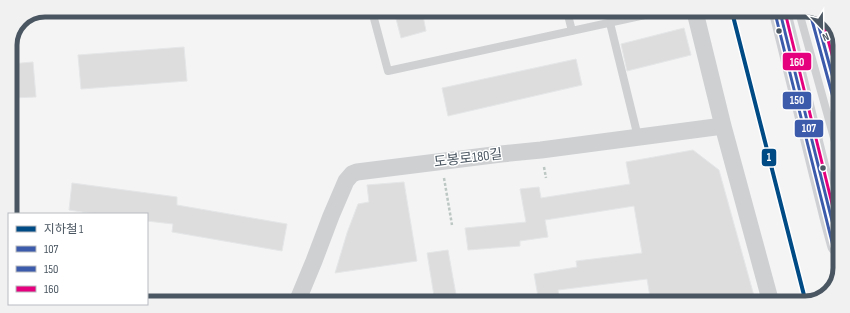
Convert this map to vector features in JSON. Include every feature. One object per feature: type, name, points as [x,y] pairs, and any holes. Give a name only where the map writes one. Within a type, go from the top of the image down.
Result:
[{"type":"main road","points":[[781,17],[833,226]]},
{"type":"street","points":[[696,17],[723,126],[768,296]]},
{"type":"street","name":"도봉로180길","points":[[299,296],[346,181],[352,174],[362,170],[541,150],[723,126]]},
{"type":"lane","points":[[374,17],[388,71],[636,17]]},
{"type":"lane","points":[[568,17],[572,31]]},
{"type":"lane","points":[[800,17],[833,134]]},
{"type":"lane","points":[[817,20],[833,75]]},
{"type":"lane","points":[[610,23],[638,137]]},
{"type":"path","points":[[441,162],[452,225]]},
{"type":"building","points":[[396,17],[423,17],[426,31],[401,38]]},
{"type":"building","points":[[684,28],[691,55],[627,71],[621,44]]},
{"type":"building","points":[[184,47],[187,81],[81,89],[78,55]]},
{"type":"building","points":[[576,59],[582,85],[448,116],[442,88]]},
{"type":"building","points":[[33,62],[36,97],[17,98],[17,63]]},
{"type":"building","points":[[693,150],[719,170],[754,296],[650,296],[647,279],[558,290],[559,296],[538,296],[534,274],[577,267],[576,261],[642,253],[634,206],[545,220],[548,237],[520,241],[520,246],[468,250],[465,228],[526,222],[520,189],[539,187],[541,198],[630,184],[626,162]]},
{"type":"building","points":[[404,182],[417,261],[335,273],[347,233],[358,204],[369,202],[367,185]]},
{"type":"building","points":[[72,183],[177,197],[177,205],[287,224],[282,251],[172,232],[173,224],[148,221],[148,213],[88,213],[69,210]]},
{"type":"building","points":[[448,250],[456,296],[434,296],[427,253]]},
{"type":"metro line","name":"1","points":[[733,17],[804,296]]},
{"type":"transit line","name":"150","points":[[776,17],[833,246]]},
{"type":"transit line","name":"107","points":[[781,17],[833,225]]},
{"type":"transit line","name":"160","points":[[786,17],[833,208]]},
{"type":"transit line","name":"150","points":[[811,17],[833,97]]},
{"type":"transit line","name":"107","points":[[817,20],[833,78]]},
{"type":"transit line","name":"160","points":[[823,24],[833,58]]}]
